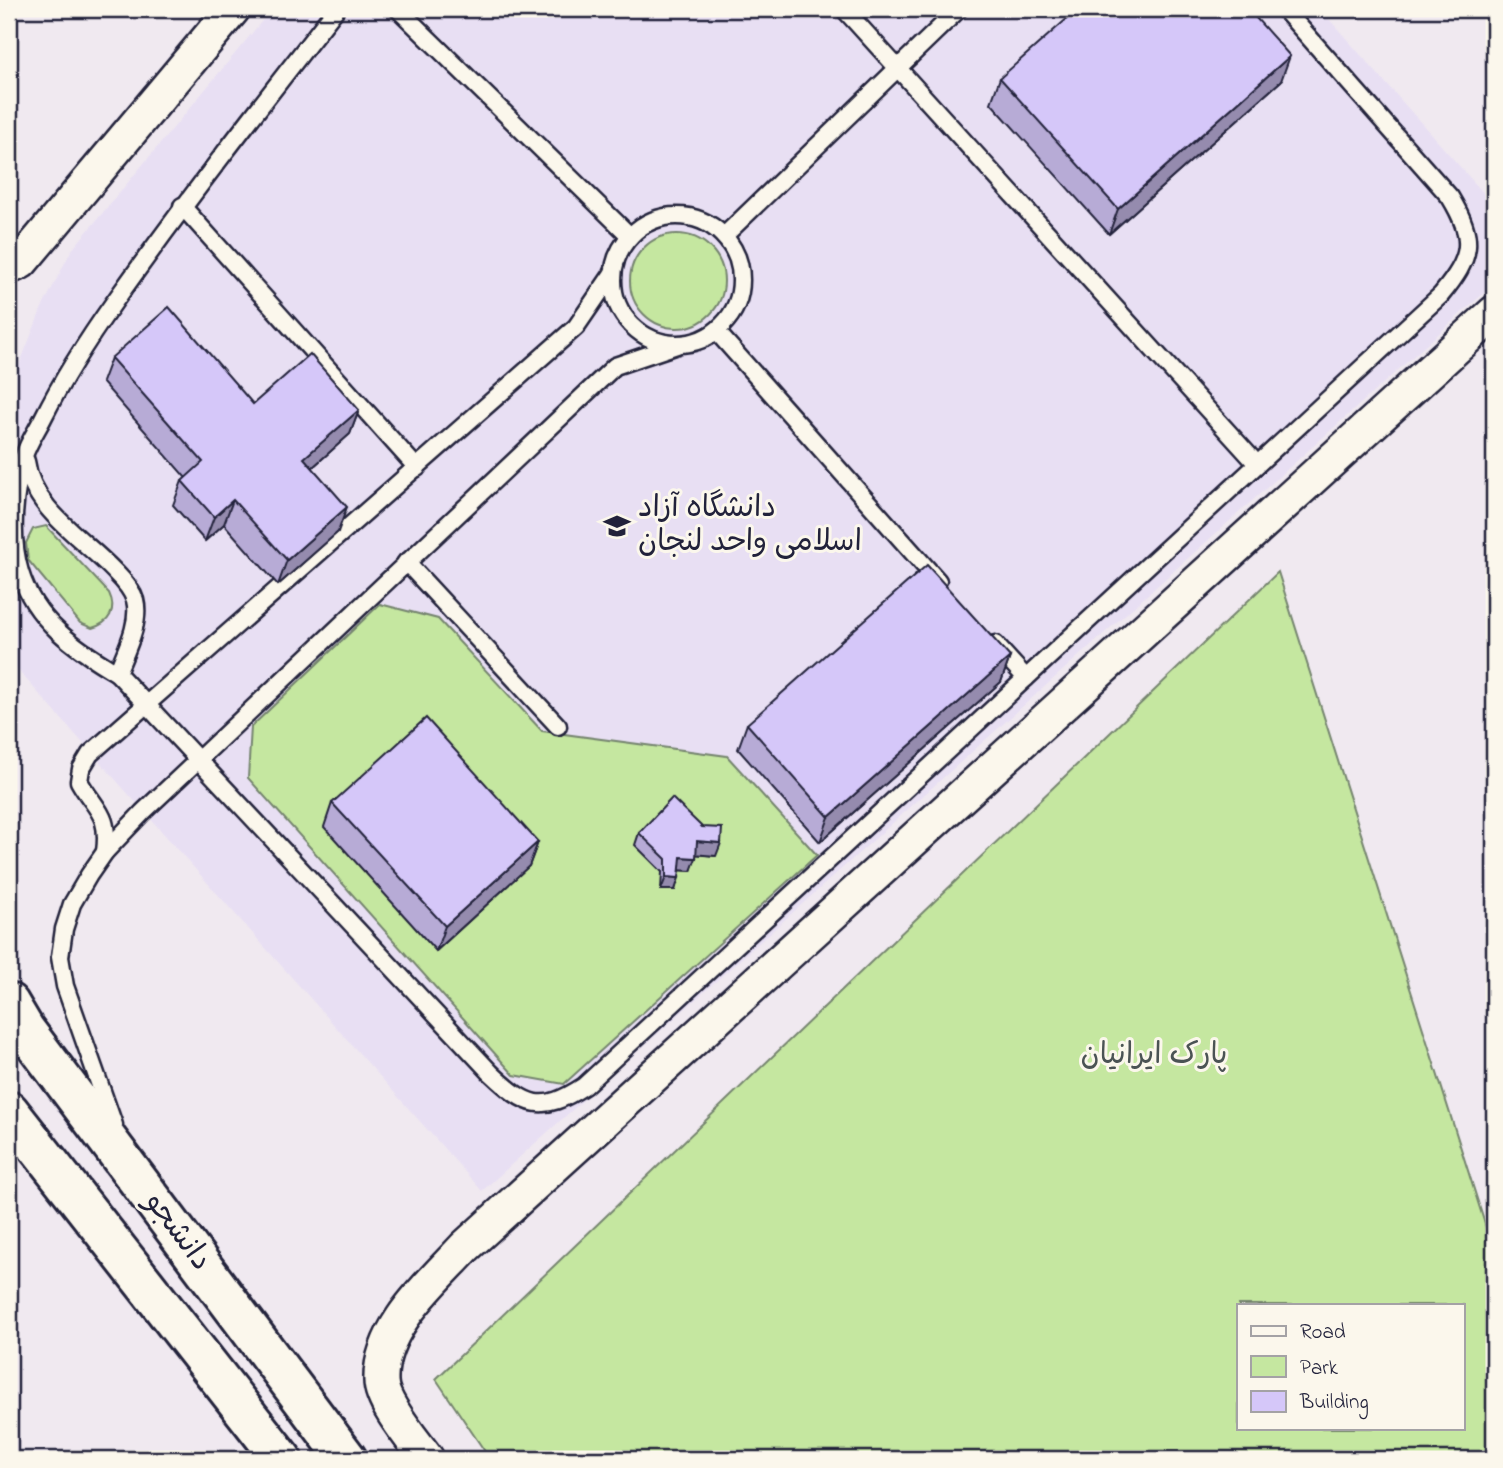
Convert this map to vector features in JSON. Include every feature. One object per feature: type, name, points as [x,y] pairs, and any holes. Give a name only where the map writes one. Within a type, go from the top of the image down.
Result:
[{"type":"main road","name":"دانشجو","points":[[9,1003],[25,1030],[347,1459]]},
{"type":"main road","name":"دانشجو","points":[[9,1111],[282,1459]]},
{"type":"street","points":[[12,272],[233,9]]},
{"type":"street","points":[[427,1459],[395,1415],[380,1382],[388,1345],[410,1308],[465,1247],[1494,313]]},
{"type":"lane","points":[[336,9],[182,206],[69,366],[25,454],[16,497],[14,536],[20,571],[31,600],[53,627],[83,653],[117,673],[512,1093],[534,1104],[558,1103],[584,1086],[1441,295],[1461,271],[1469,246],[1465,221],[1450,198],[1284,9]]},
{"type":"lane","points":[[398,9],[630,236]]},
{"type":"lane","points":[[844,9],[1258,464]]},
{"type":"lane","points":[[724,236],[959,9]]},
{"type":"lane","points":[[182,206],[417,468]]},
{"type":"lane","points":[[105,852],[105,818],[79,781],[81,769],[90,754],[576,327],[612,274],[619,253],[630,236],[647,223],[667,216],[688,217],[707,224],[724,236],[736,254],[741,275],[740,297],[731,316],[716,332],[698,342],[677,345],[615,366],[197,759],[105,852],[72,904],[60,957],[65,986],[128,1167]]},
{"type":"lane","points":[[612,274],[614,295],[630,324],[656,341],[677,345]]},
{"type":"lane","points":[[716,332],[953,597]]},
{"type":"lane","points":[[25,454],[28,478],[41,499],[108,564],[135,600],[135,622],[117,673]]},
{"type":"lane","points":[[406,562],[558,726]]},
{"type":"lane","points":[[980,627],[1026,678]]},
{"type":"shaded area","name":"دانشگاه آزاد اسلامی واحد لنجان","points":[[272,9],[1320,9],[1494,205],[1494,284],[482,1191],[9,660],[9,391],[41,310],[71,251]]},
{"type":"green space","points":[[677,234],[695,238],[710,248],[720,263],[724,281],[720,299],[710,314],[695,324],[677,328],[659,324],[644,314],[634,299],[630,281],[634,263],[644,248],[659,238]]},
{"type":"green space","points":[[46,526],[109,593],[112,610],[107,619],[98,626],[92,628],[80,623],[28,560],[26,543],[33,529]]},
{"type":"green space","name":"پارک ایرانیان","points":[[1278,572],[1490,1240],[1494,1278],[1494,1459],[490,1459],[436,1379]]},
{"type":"green space","points":[[380,604],[438,619],[542,731],[727,756],[817,855],[564,1084],[514,1075],[248,778],[251,727]]},
{"type":"building","points":[[1078,9],[1248,9],[1290,56],[1118,209],[1000,78]]},
{"type":"building","points":[[169,307],[253,404],[310,354],[359,410],[304,458],[347,507],[287,560],[233,500],[214,517],[182,481],[203,462],[111,358]]},
{"type":"building","points":[[927,565],[1010,657],[829,817],[747,724]]},
{"type":"building","points":[[426,718],[538,842],[445,926],[332,803]]},
{"type":"building","points":[[672,798],[702,827],[722,828],[721,843],[697,841],[696,858],[681,857],[679,878],[666,877],[666,859],[639,833]]},
{"type":"place","name":"دانشگاه آزاد اسلامی واحد لنجان","points":[[617,526]]}]
